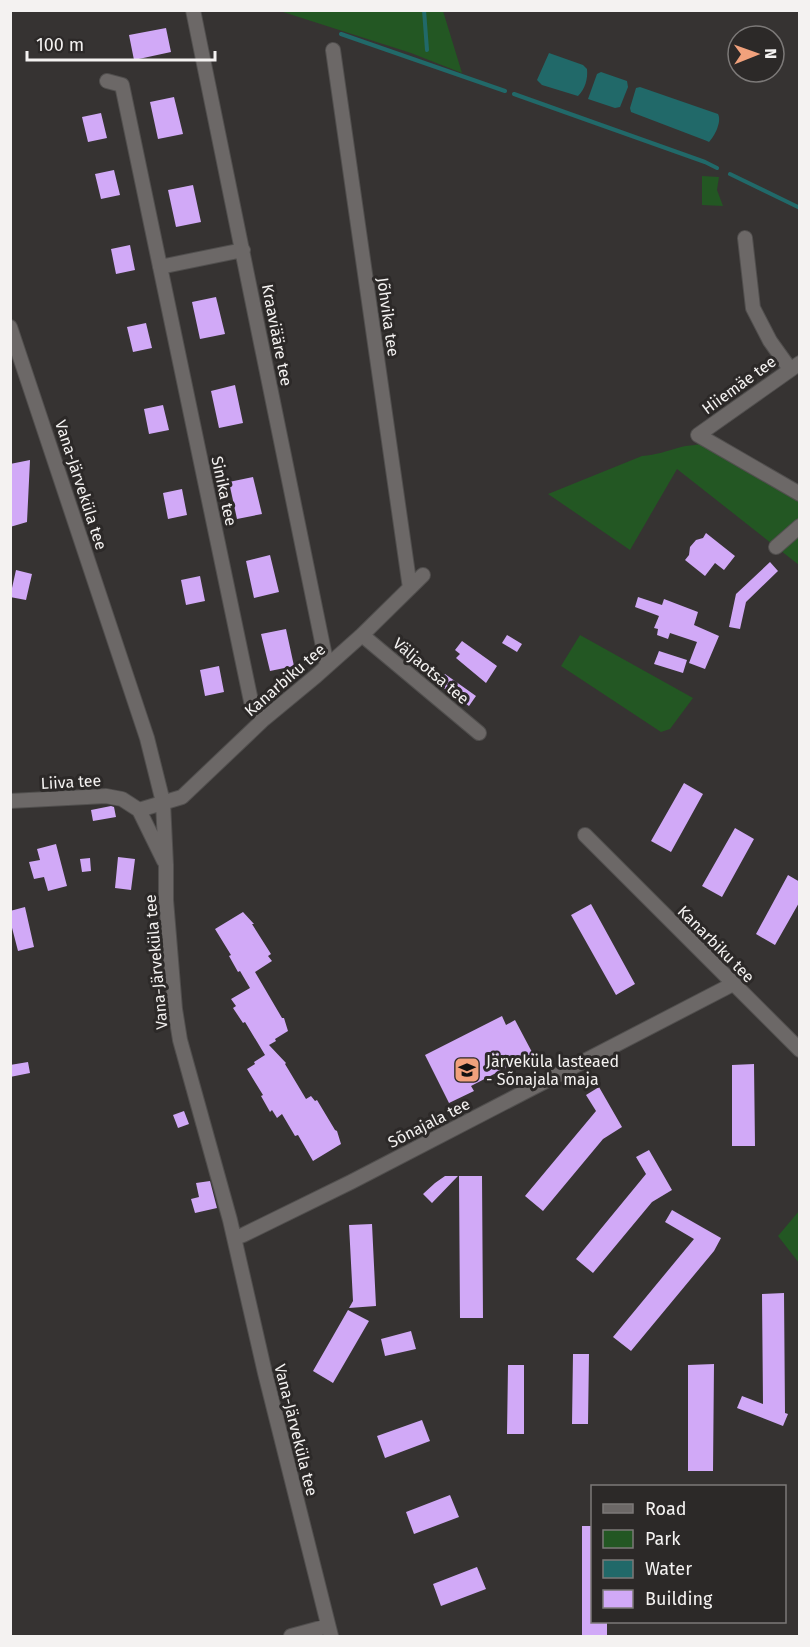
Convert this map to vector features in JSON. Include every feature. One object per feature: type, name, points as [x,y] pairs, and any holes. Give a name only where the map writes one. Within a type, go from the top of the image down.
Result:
[{"type":"street","name":"Kraaviääre tee","points":[[193,10],[327,666]]},
{"type":"street","name":"Jõhvika tee","points":[[333,50],[410,588]]},
{"type":"street","name":"Sinika tee","points":[[107,81],[122,86],[251,701],[264,719]]},
{"type":"street","points":[[745,238],[753,308],[770,341],[795,366]]},
{"type":"street","points":[[160,267],[243,250]]},
{"type":"street","name":"Vana-Järveküla tee","points":[[10,327],[147,738],[163,802],[166,900],[175,1009],[180,1040],[234,1238],[329,1631]]},
{"type":"street","name":"Hiiemäe tee","points":[[795,366],[698,435],[800,494]]},
{"type":"street","points":[[776,547],[800,526]]},
{"type":"street","name":"Kanarbiku tee","points":[[139,810],[182,797],[264,719],[362,635],[423,575]]},
{"type":"street","name":"Väljaotsa tee","points":[[362,635],[478,733]]},
{"type":"street","name":"Liiva tee","points":[[10,801],[106,796],[122,798],[139,810]]},
{"type":"street","points":[[139,810],[166,866]]},
{"type":"street","name":"Kanarbiku tee","points":[[585,835],[800,1050]]},
{"type":"street","name":"Sõnajala tee","points":[[234,1238],[351,1182],[733,984]]},
{"type":"street","points":[[291,1636],[329,1631]]},
{"type":"green space","points":[[280,11],[443,11],[462,73],[411,53]]},
{"type":"green space","points":[[702,176],[719,177],[717,190],[723,206],[702,205]]},
{"type":"green space","points":[[700,444],[799,502],[799,565],[677,469],[630,550],[548,494],[642,456]]},
{"type":"green space","points":[[580,635],[693,698],[670,729],[661,732],[561,666]]},
{"type":"green space","points":[[799,1211],[799,1263],[778,1236]]},
{"type":"water","points":[[549,53],[583,65],[587,69],[586,84],[578,96],[542,85],[537,80]]},
{"type":"water","points":[[601,72],[627,81],[628,87],[620,107],[615,108],[588,99],[597,74]]},
{"type":"water","points":[[640,87],[718,114],[716,132],[709,142],[631,112],[636,88]]},
{"type":"building","points":[[166,28],[171,52],[134,60],[129,35]]},
{"type":"building","points":[[174,97],[183,134],[158,139],[150,102]]},
{"type":"building","points":[[101,113],[107,138],[88,142],[82,117]]},
{"type":"building","points":[[114,170],[120,195],[101,199],[95,174]]},
{"type":"building","points":[[193,185],[201,222],[176,227],[168,190]]},
{"type":"building","points":[[130,245],[135,270],[116,274],[111,249]]},
{"type":"building","points":[[216,297],[225,334],[200,339],[192,302]]},
{"type":"building","points":[[146,323],[152,348],[133,352],[127,327]]},
{"type":"building","points":[[235,385],[243,423],[219,428],[211,391]]},
{"type":"building","points":[[163,405],[169,430],[149,434],[144,409]]},
{"type":"building","points":[[30,460],[27,522],[10,527],[10,464]]},
{"type":"building","points":[[253,477],[262,514],[237,519],[229,482]]},
{"type":"building","points":[[182,489],[187,515],[168,519],[163,493]]},
{"type":"building","points":[[706,533],[735,556],[724,570],[715,563],[705,576],[685,560],[689,555],[690,547]]},
{"type":"building","points":[[270,555],[279,592],[254,598],[246,561]]},
{"type":"building","points":[[770,562],[778,571],[746,602],[740,629],[729,627],[736,594]]},
{"type":"building","points":[[16,570],[32,574],[26,600],[10,597]]},
{"type":"building","points":[[200,576],[205,601],[186,605],[181,580]]},
{"type":"building","points":[[638,597],[662,605],[664,599],[698,612],[694,625],[719,636],[705,669],[689,663],[697,642],[670,633],[668,639],[657,635],[658,629],[654,628],[659,616],[635,607]]},
{"type":"building","points":[[286,629],[294,666],[270,671],[261,634]]},
{"type":"building","points":[[507,635],[522,644],[517,652],[502,643]]},
{"type":"building","points":[[462,641],[497,666],[486,683],[456,658],[460,654],[455,650]]},
{"type":"building","points":[[659,651],[687,660],[683,673],[654,664]]},
{"type":"building","points":[[219,666],[224,692],[205,696],[200,670]]},
{"type":"building","points":[[445,674],[476,696],[469,706],[438,684]]},
{"type":"building","points":[[684,783],[703,794],[671,852],[651,841]]},
{"type":"building","points":[[114,807],[116,817],[93,821],[91,810]]},
{"type":"building","points":[[735,828],[754,839],[722,897],[702,886]]},
{"type":"building","points":[[56,844],[67,886],[48,891],[44,877],[34,879],[29,862],[40,860],[37,849]]},
{"type":"building","points":[[118,857],[135,859],[131,890],[115,888]]},
{"type":"building","points":[[90,858],[91,871],[82,872],[80,859]]},
{"type":"building","points":[[788,875],[800,882],[800,901],[775,945],[756,934]]},
{"type":"building","points":[[591,904],[635,984],[616,995],[571,915]]},
{"type":"building","points":[[25,907],[34,947],[18,951],[10,911]]},
{"type":"building","points":[[243,912],[254,924],[252,924],[271,954],[268,956],[272,961],[255,972],[284,1018],[288,1031],[269,1045],[286,1063],[306,1099],[311,1096],[315,1101],[317,1100],[337,1131],[341,1144],[313,1161],[282,1114],[277,1118],[272,1110],[270,1112],[261,1096],[263,1095],[247,1069],[265,1055],[245,1022],[243,1023],[233,1008],[236,1006],[231,999],[250,988],[240,971],[238,972],[229,956],[231,955],[215,929]]},
{"type":"building","name":"Järveküla lasteaed - Sõnajala maja","points":[[502,1016],[506,1025],[515,1020],[533,1054],[471,1086],[474,1091],[449,1103],[425,1055]]},
{"type":"building","points":[[28,1062],[30,1073],[10,1077],[10,1065]]},
{"type":"building","points":[[754,1064],[755,1146],[732,1146],[732,1065]]},
{"type":"building","points":[[599,1087],[622,1127],[603,1139],[543,1211],[525,1196],[596,1111],[586,1095]]},
{"type":"building","points":[[184,1111],[189,1124],[178,1128],[173,1115]]},
{"type":"building","points":[[649,1150],[672,1190],[652,1202],[593,1273],[576,1259],[646,1174],[636,1157]]},
{"type":"building","points":[[445,1176],[458,1176],[432,1203],[423,1194]]},
{"type":"building","points":[[459,1176],[482,1176],[483,1318],[460,1318]]},
{"type":"building","points":[[210,1181],[217,1208],[195,1213],[191,1199],[199,1197],[196,1183]]},
{"type":"building","points":[[672,1210],[721,1238],[714,1251],[631,1351],[613,1337],[694,1239],[665,1222]]},
{"type":"building","points":[[372,1224],[376,1306],[349,1308],[353,1301],[349,1225]]},
{"type":"building","points":[[784,1293],[785,1413],[788,1414],[783,1426],[737,1408],[742,1396],[763,1404],[762,1294]]},
{"type":"building","points":[[348,1310],[369,1321],[333,1383],[313,1371]]},
{"type":"building","points":[[411,1331],[416,1349],[385,1356],[381,1339]]},
{"type":"building","points":[[573,1354],[589,1354],[588,1424],[572,1424]]},
{"type":"building","points":[[714,1364],[713,1471],[688,1471],[688,1365]]},
{"type":"building","points":[[508,1365],[524,1365],[524,1434],[507,1434]]},
{"type":"building","points":[[422,1420],[430,1441],[385,1458],[377,1436]]},
{"type":"building","points":[[450,1495],[459,1517],[414,1534],[406,1512]]},
{"type":"building","points":[[582,1526],[591,1526],[591,1623],[607,1623],[607,1636],[582,1636]]},
{"type":"building","points":[[477,1567],[486,1589],[441,1606],[433,1584]]},
{"type":"waterway","points":[[424,10],[427,50]]},
{"type":"waterway","points":[[341,34],[505,91]]},
{"type":"waterway","points":[[514,94],[717,168]]},
{"type":"waterway","points":[[730,174],[800,208]]},
{"type":"place","name":"Järveküla lasteaed - Sõnajala maja","points":[[467,1070]]}]
